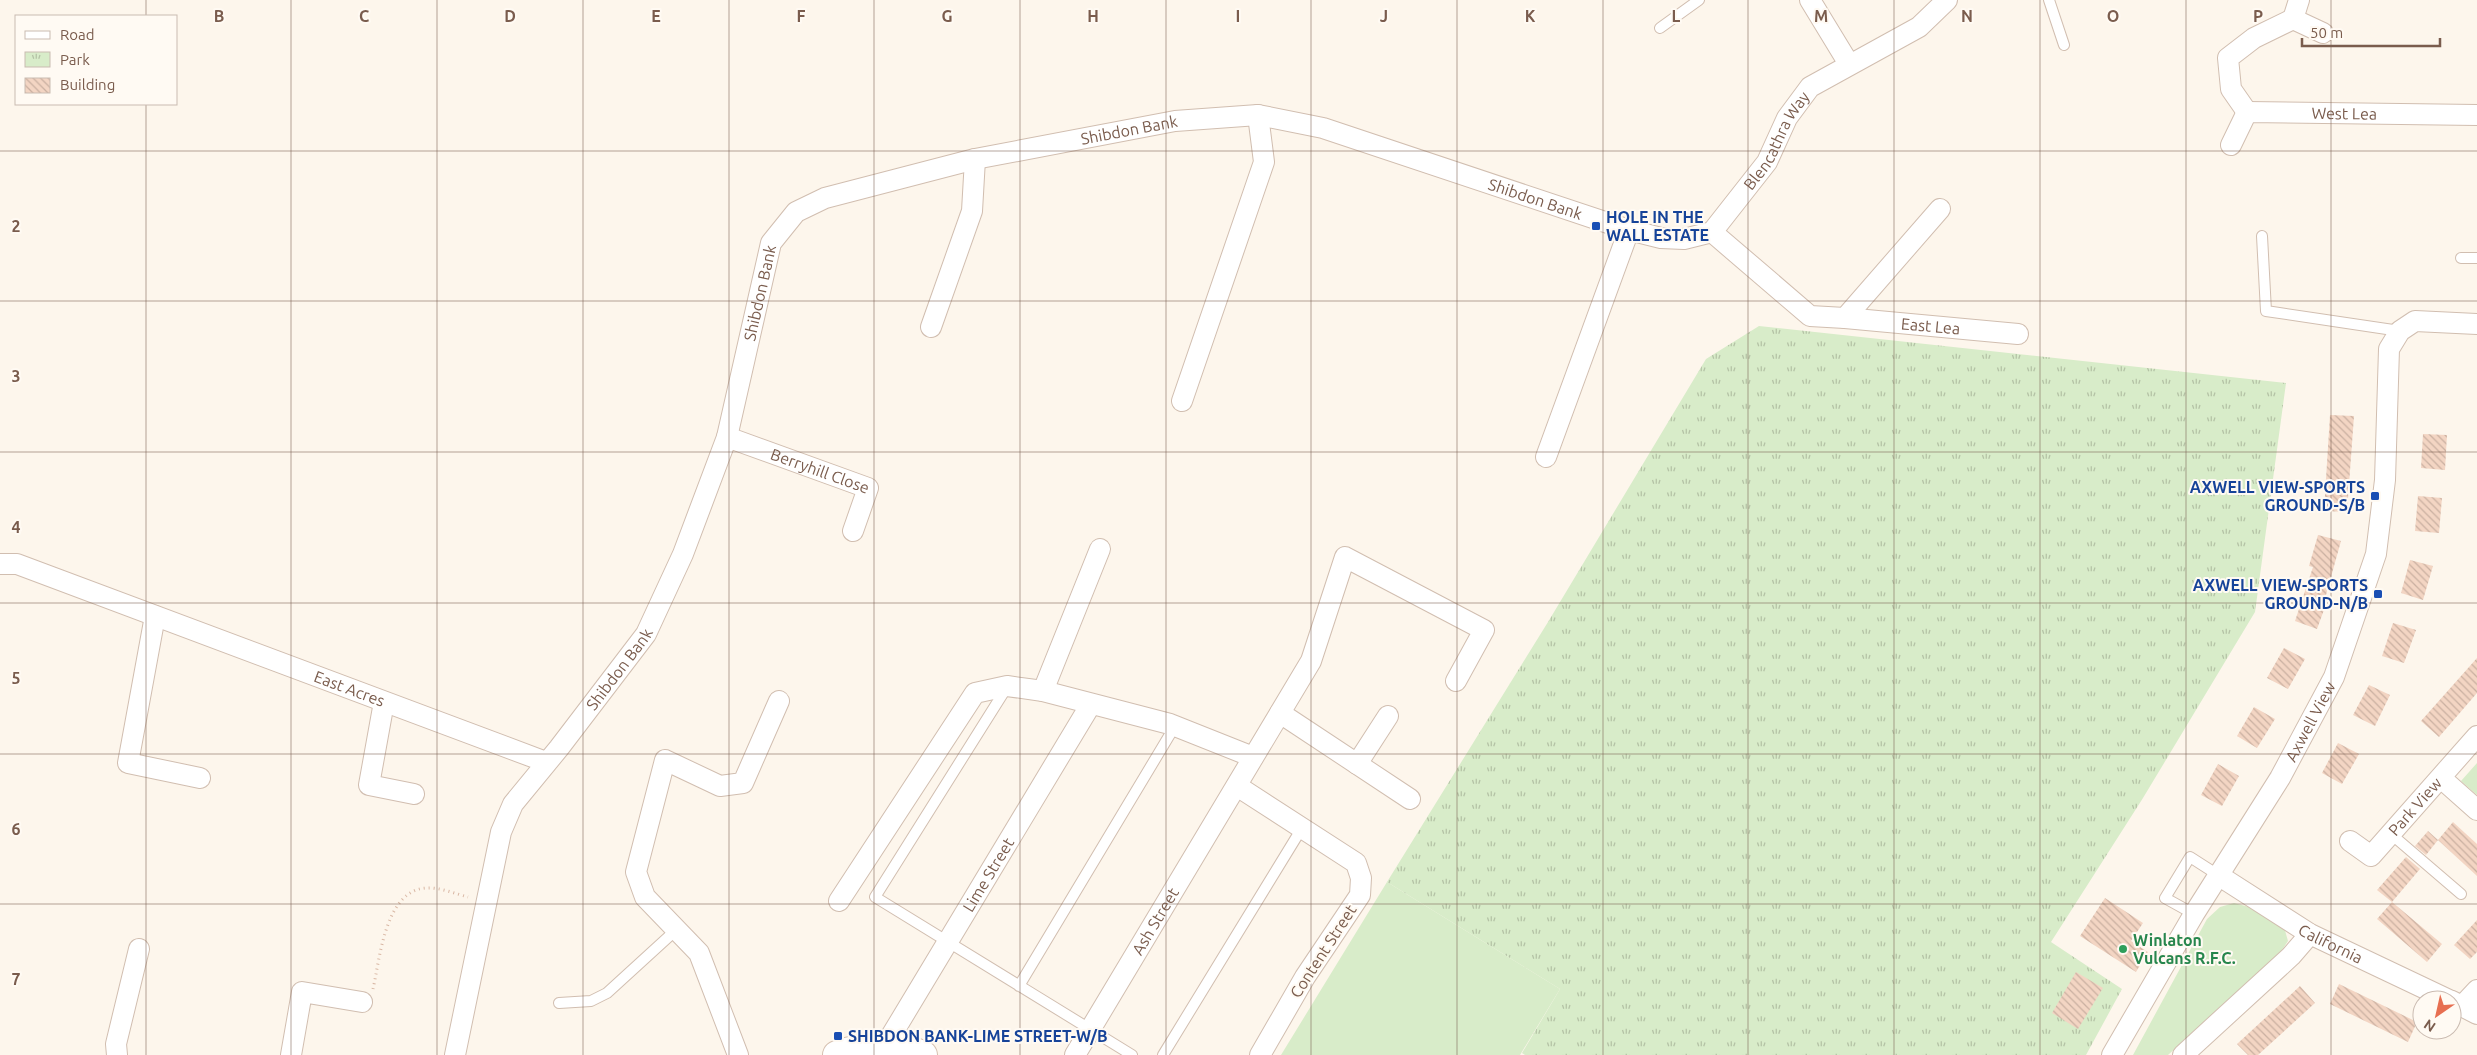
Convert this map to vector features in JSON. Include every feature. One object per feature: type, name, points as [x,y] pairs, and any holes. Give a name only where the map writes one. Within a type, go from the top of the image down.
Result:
[{"type":"street","points":[[1810,0],[1849,64]]},
{"type":"street","name":"Blencathra Way","points":[[1712,232],[1767,162],[1787,118],[1810,87],[1919,27],[1947,0]]},
{"type":"street","points":[[2231,145],[2247,112],[2231,88],[2228,58],[2254,38],[2293,19],[2299,0]]},
{"type":"street","points":[[2293,19],[2323,33]]},
{"type":"street","name":"West Lea","points":[[2247,112],[2477,116]]},
{"type":"street","points":[[1182,401],[1264,162],[1258,115]]},
{"type":"street","name":"Shibdon Bank","points":[[455,1055],[501,832],[513,804],[646,634],[683,554],[727,437],[771,244],[796,212],[825,198],[975,159],[1175,121],[1258,115],[1323,128],[1629,230]]},
{"type":"street","points":[[931,327],[972,211],[975,159]]},
{"type":"street","points":[[1845,318],[1940,209]]},
{"type":"street","points":[[1546,457],[1629,230],[1661,238],[1684,239],[1712,232]]},
{"type":"street","name":"East Lea","points":[[1712,232],[1810,316],[2018,334]]},
{"type":"street","points":[[2400,330],[2415,322],[2477,324]]},
{"type":"street","name":"Axwell View","points":[[2112,1055],[2194,914],[2280,778],[2334,677],[2376,554],[2384,480],[2389,349],[2400,330]]},
{"type":"street","name":"Berryhill Close","points":[[727,437],[868,488],[853,531]]},
{"type":"street","points":[[1042,691],[1100,549]]},
{"type":"street","name":"Ash Street","points":[[1076,1055],[1312,661],[1345,557],[1484,630],[1456,681]]},
{"type":"street","name":"East Acres","points":[[0,564],[17,564],[546,762]]},
{"type":"street","points":[[154,616],[128,763],[200,778]]},
{"type":"street","points":[[839,901],[975,693],[1007,686],[1042,691],[1174,726],[1253,757]]},
{"type":"street","points":[[738,1055],[699,953],[645,897],[636,872],[665,760],[720,786],[743,783],[779,701]]},
{"type":"street","points":[[384,702],[369,785],[414,794]]},
{"type":"street","name":"Lime Street","points":[[885,1046],[1091,704]]},
{"type":"street","points":[[1280,712],[1410,799]]},
{"type":"street","points":[[1357,764],[1388,716]]},
{"type":"street","name":"Park View","points":[[2350,841],[2371,856],[2477,736]]},
{"type":"street","points":[[2441,778],[2477,810]]},
{"type":"street","name":"Content Street","points":[[1237,786],[1356,863],[1361,878],[1360,895],[1305,977],[1260,1055]]},
{"type":"street","name":"California","points":[[2218,875],[2310,934],[2428,990]]},
{"type":"street","points":[[2183,1055],[2291,956],[2310,934]]},
{"type":"street","points":[[118,1055],[116,1044],[139,949]]},
{"type":"street","points":[[2462,1003],[2477,990]]},
{"type":"street","points":[[291,1055],[302,992],[362,1002]]},
{"type":"street","points":[[838,1055],[885,1046],[921,1054]]},
{"type":"lane","points":[[1660,28],[1699,0]]},
{"type":"lane","points":[[2048,0],[2064,45]]},
{"type":"lane","points":[[2262,236],[2266,311],[2400,330]]},
{"type":"lane","points":[[2461,258],[2477,258]]},
{"type":"lane","points":[[1007,686],[875,897],[1132,1055]]},
{"type":"lane","points":[[1019,986],[1174,726]]},
{"type":"lane","points":[[1163,1055],[1302,828]]},
{"type":"lane","points":[[2391,834],[2461,894]]},
{"type":"lane","points":[[2194,914],[2165,898],[2185,865],[2190,857],[2218,875]]},
{"type":"lane","points":[[559,1003],[591,1001],[607,993],[676,930]]},
{"type":"path","points":[[362,1002],[370,1004],[390,916],[405,896],[426,887],[486,902]]},
{"type":"green space","points":[[1759,326],[2286,383],[2255,612],[2143,798],[2051,942],[2122,989],[2086,1055],[1525,1055],[1522,1053],[1560,989],[1387,882],[1548,622],[1706,359]]},
{"type":"green space","points":[[2477,763],[2477,795],[2461,781]]},
{"type":"green space","points":[[1387,882],[1560,989],[1520,1055],[1281,1055]]},
{"type":"green space","points":[[2234,903],[2253,908],[2284,927],[2288,941],[2280,953],[2168,1055],[2133,1055],[2207,919],[2220,907]]},
{"type":"building","points":[[2330,415],[2354,416],[2347,512],[2324,511]]},
{"type":"building","points":[[2423,434],[2447,435],[2445,470],[2421,468]]},
{"type":"building","points":[[2418,496],[2442,498],[2439,533],[2415,531]]},
{"type":"building","points":[[2318,535],[2341,541],[2326,595],[2329,596],[2317,629],[2295,621],[2313,567],[2309,566]]},
{"type":"building","points":[[2410,560],[2433,566],[2423,600],[2401,593]]},
{"type":"building","points":[[2393,623],[2416,630],[2404,663],[2382,656]]},
{"type":"building","points":[[2284,648],[2305,659],[2288,689],[2267,678]]},
{"type":"building","points":[[2477,658],[2477,693],[2439,737],[2421,721]]},
{"type":"building","points":[[2369,685],[2390,695],[2375,726],[2353,715]]},
{"type":"building","points":[[2254,707],[2275,719],[2257,748],[2237,736]]},
{"type":"building","points":[[2338,743],[2359,754],[2342,784],[2322,773]]},
{"type":"building","points":[[2218,764],[2239,776],[2222,806],[2201,795]]},
{"type":"building","points":[[2453,822],[2477,844],[2477,876],[2438,840]]},
{"type":"building","points":[[2428,831],[2438,840],[2426,855],[2415,846]]},
{"type":"building","points":[[2406,857],[2420,869],[2392,902],[2377,890]]},
{"type":"building","points":[[2105,898],[2143,923],[2131,941],[2148,952],[2136,972],[2080,936]]},
{"type":"building","points":[[2392,902],[2442,944],[2427,962],[2377,919]]},
{"type":"building","points":[[2477,920],[2477,952],[2470,959],[2454,945]]},
{"type":"building","points":[[2076,972],[2103,988],[2078,1029],[2052,1013]]},
{"type":"building","points":[[2339,984],[2412,1020],[2412,1033],[2408,1042],[2330,1004]]},
{"type":"building","points":[[2300,986],[2315,1003],[2258,1055],[2248,1055],[2237,1044]]},
{"type":"place","name":"HOLE IN THE WALL ESTATE","points":[[1596,226]]},
{"type":"place","name":"AXWELL VIEW-SPORTS GROUND-S/B","points":[[2375,496]]},
{"type":"place","name":"AXWELL VIEW-SPORTS GROUND-N/B","points":[[2378,594]]},
{"type":"place","name":"Winlaton Vulcans R.F.C.","points":[[2123,949]]},
{"type":"place","name":"SHIBDON BANK-LIME STREET-W/B","points":[[838,1036]]}]
